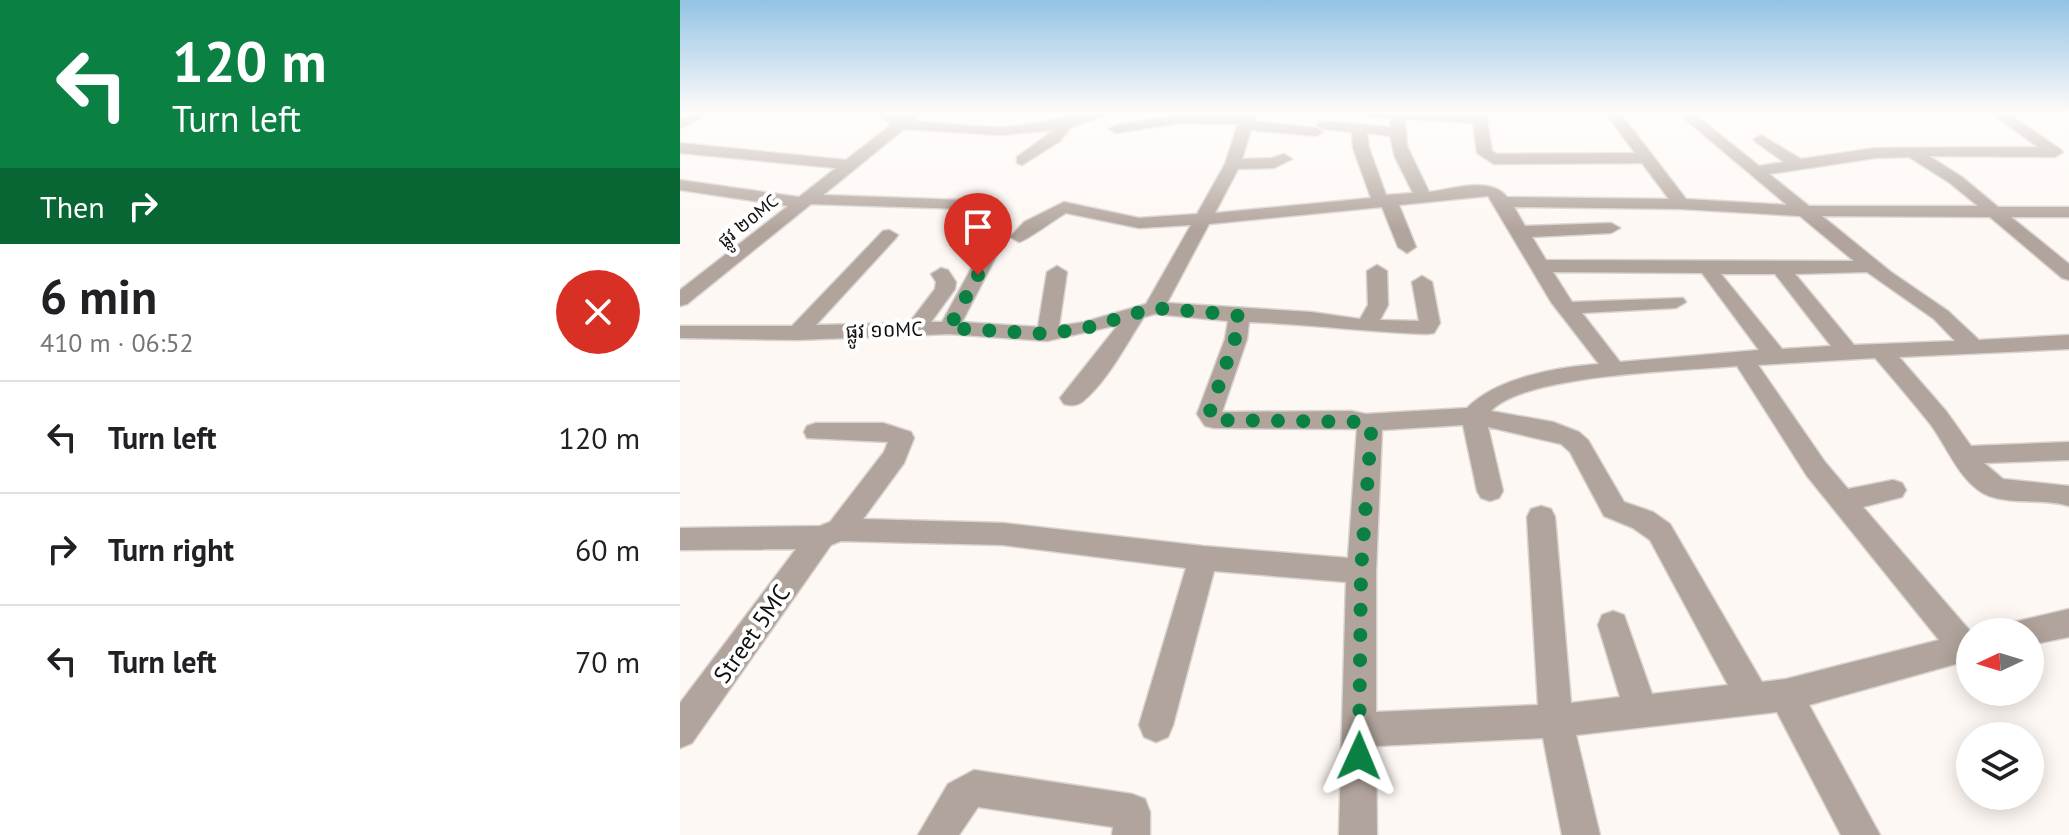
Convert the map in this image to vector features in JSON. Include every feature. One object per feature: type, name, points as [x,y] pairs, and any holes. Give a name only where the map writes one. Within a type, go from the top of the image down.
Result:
[{"type":"street","points":[[772,152],[851,165]]},
{"type":"street","name":"ផ្លូវ ២០MC","points":[[680,300],[867,152]]},
{"type":"street","points":[[1022,160],[1034,152]]},
{"type":"street","points":[[1072,398],[1144,312],[1204,219],[1237,152]]},
{"type":"street","points":[[1363,152],[1407,247]]},
{"type":"street","points":[[1403,152],[1423,197]]},
{"type":"street","points":[[1485,152],[1494,178]]},
{"type":"street","points":[[1644,152],[1681,204]]},
{"type":"street","points":[[1733,152],[1872,266],[1941,315],[1974,347]]},
{"type":"street","points":[[1780,152],[1799,165]]},
{"type":"street","points":[[1756,171],[1875,153],[1912,152],[1956,180],[2069,274]]},
{"type":"street","points":[[2033,152],[2064,153]]},
{"type":"street","points":[[1489,157],[1649,158]]},
{"type":"street","points":[[1233,164],[1274,163],[1284,159]]},
{"type":"street","points":[[680,185],[805,201],[990,206]]},
{"type":"street","points":[[1019,237],[1030,226],[1064,207],[1139,223],[1488,190],[1502,202],[1566,308],[1594,340],[1614,370]]},
{"type":"street","points":[[1502,202],[1681,204],[1805,211],[2069,212]]},
{"type":"street","points":[[1521,232],[1611,228]]},
{"type":"street","points":[[797,333],[889,235]]},
{"type":"street","points":[[949,328],[992,247]]},
{"type":"street","points":[[2046,255],[2069,256]]},
{"type":"street","points":[[1539,266],[1609,264],[1781,269],[1872,266]]},
{"type":"street","points":[[1707,267],[1745,320],[1776,356]]},
{"type":"street","points":[[1781,269],[1848,353]]},
{"type":"street","points":[[1366,326],[1378,305],[1377,271]]},
{"type":"street","points":[[1047,334],[1057,272]]},
{"type":"street","points":[[916,328],[945,289],[946,282],[941,274]]},
{"type":"street","name":"ផ្លូវ ១០MC","points":[[680,332],[797,333],[949,328],[1047,334],[1144,312],[1311,318],[1366,326],[1427,328],[1430,323],[1422,282]]},
{"type":"street","points":[[1566,308],[1676,302]]},
{"type":"street","points":[[1239,316],[1236,339],[1209,414],[1214,420],[1366,422],[1473,416],[1553,431],[1570,438],[1579,446],[1614,509],[1643,520],[1660,532],[1861,835]]},
{"type":"street","points":[[1473,416],[1490,398],[1521,385],[1559,376],[1776,356],[2069,342]]},
{"type":"street","points":[[1881,351],[1926,402],[1980,477],[2003,490],[2048,490],[2069,496]]},
{"type":"street","points":[[1743,359],[1816,469],[1956,633]]},
{"type":"street","points":[[1473,416],[1490,491]]},
{"type":"street","points":[[1358,835],[1361,571],[1371,433],[1366,422]]},
{"type":"street","name":"Street 5MC","points":[[680,731],[895,456],[902,438],[883,432],[816,432]]},
{"type":"street","points":[[1965,455],[2069,451]]},
{"type":"street","points":[[1842,501],[1893,490]]},
{"type":"street","points":[[1541,517],[1556,721],[1581,835]]},
{"type":"street","points":[[680,539],[831,534],[1003,534],[1203,558],[1361,571]]},
{"type":"street","points":[[1156,725],[1203,558]]},
{"type":"street","points":[[2044,628],[2069,623]]},
{"type":"street","points":[[1613,625],[1642,712]]},
{"type":"street","points":[[1359,730],[1556,721],[1770,697],[1956,649]]},
{"type":"street","points":[[937,835],[961,797],[974,788],[1132,812],[1131,835]]},
{"type":"route","points":[[978,275],[949,328],[1047,334],[1086,328],[1154,308],[1239,316],[1236,339],[1209,414],[1214,420],[1351,419],[1366,422],[1371,433],[1361,571],[1359,756]]}]
